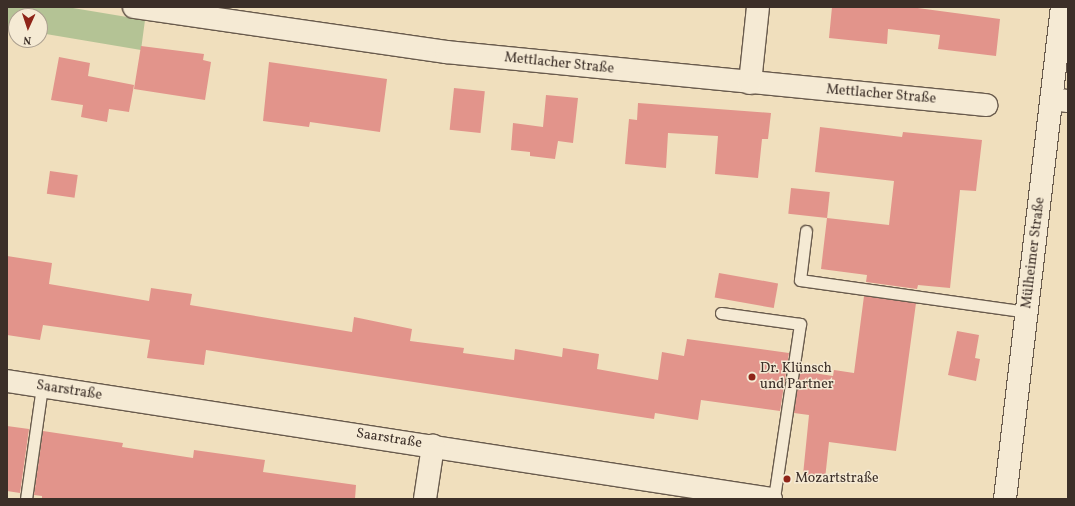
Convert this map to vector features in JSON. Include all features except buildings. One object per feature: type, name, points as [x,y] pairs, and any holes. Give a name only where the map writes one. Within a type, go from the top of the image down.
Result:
[{"type":"street","name":"Mettlacher Straße","points":[[134,7],[446,52],[986,105]]},
{"type":"street","points":[[750,83],[758,7]]},
{"type":"street","name":"Mülheimer Straße","points":[[1005,499],[1026,312],[1060,100],[1062,7]]},
{"type":"street","name":"Saarstraße","points":[[7,381],[433,446],[745,497],[772,499]]},
{"type":"street","points":[[425,499],[433,446]]},
{"type":"lane","points":[[806,231],[800,280],[1026,312]]},
{"type":"lane","points":[[721,313],[800,324],[772,499]]},
{"type":"lane","points":[[26,499],[42,387]]},
{"type":"green space","points":[[7,7],[67,7],[145,20],[141,50],[48,34],[48,8],[8,8],[7,27]]},
{"type":"place","name":"Dr. Klünsch und Partner","points":[[752,377]]},
{"type":"place","name":"Mozartstraße","points":[[787,479]]}]
